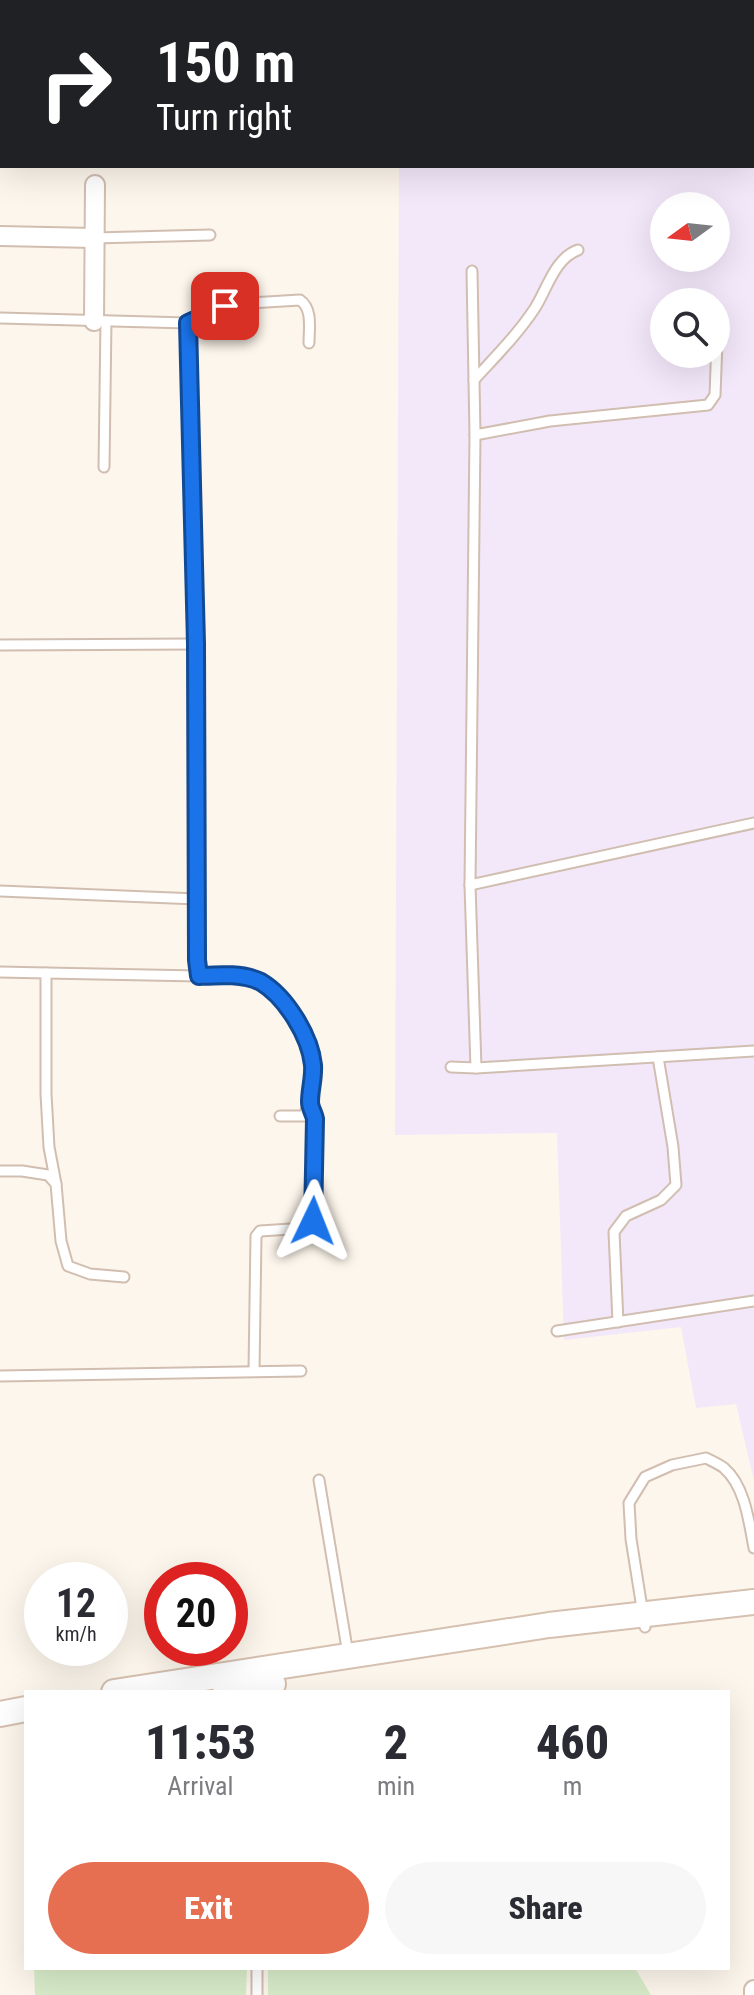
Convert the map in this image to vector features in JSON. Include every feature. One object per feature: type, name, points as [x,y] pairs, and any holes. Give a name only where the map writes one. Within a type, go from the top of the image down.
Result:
[{"type":"main road","points":[[143,1690],[261,1682],[754,1602]]},
{"type":"main road","points":[[232,1690],[348,1655],[549,1625],[754,1615]]},
{"type":"main road","points":[[0,1714],[24,1709]]},
{"type":"main road","points":[[0,1730],[24,1726]]},
{"type":"street","points":[[95,185],[94,238],[100,321]]},
{"type":"street","points":[[0,236],[94,238]]},
{"type":"lane","points":[[94,238],[210,235]]},
{"type":"lane","points":[[474,380],[534,309],[568,254],[578,250]]},
{"type":"lane","points":[[472,271],[475,435],[470,885],[476,1068]]},
{"type":"lane","points":[[0,318],[188,323],[234,304],[300,300],[308,309],[309,343]]},
{"type":"lane","points":[[100,321],[104,467]]},
{"type":"lane","points":[[188,323],[196,644],[199,976]]},
{"type":"lane","points":[[475,435],[550,421],[708,405],[715,395],[716,368]]},
{"type":"lane","points":[[0,645],[196,644]]},
{"type":"lane","points":[[470,885],[754,823]]},
{"type":"lane","points":[[0,891],[197,899]]},
{"type":"lane","points":[[0,972],[233,975],[259,981],[289,1009],[306,1038],[313,1064],[309,1105],[304,1116],[280,1116]]},
{"type":"lane","points":[[46,973],[46,1094],[61,1241],[68,1266],[90,1274],[124,1277]]},
{"type":"lane","points":[[451,1067],[754,1051]]},
{"type":"lane","points":[[618,1322],[614,1232],[626,1216],[661,1200],[676,1185],[658,1057]]},
{"type":"lane","points":[[254,1371],[256,1236],[260,1231],[306,1228],[313,1221],[315,1119],[309,1105]]},
{"type":"lane","points":[[0,1171],[48,1175],[56,1184]]},
{"type":"lane","points":[[557,1331],[754,1301]]},
{"type":"lane","points":[[0,1376],[301,1371]]},
{"type":"lane","points":[[644,1620],[631,1539],[629,1503],[645,1477],[672,1465],[706,1458],[726,1470],[743,1501],[754,1548]]},
{"type":"lane","points":[[319,1480],[348,1655]]},
{"type":"lane","points":[[257,1970],[257,1995]]},
{"type":"shaded area","points":[[399,168],[754,168],[754,1481],[736,1404],[696,1408],[681,1327],[564,1340],[557,1133],[395,1135]]},
{"type":"green space","points":[[34,1970],[247,1970],[246,1995],[35,1995]]},
{"type":"green space","points":[[268,1970],[636,1970],[651,1995],[268,1995]]},
{"type":"route","points":[[225,306],[188,323],[196,644],[197,960],[199,976],[233,975],[259,981],[289,1009],[306,1038],[313,1064],[309,1105],[315,1119],[313,1221]]}]
